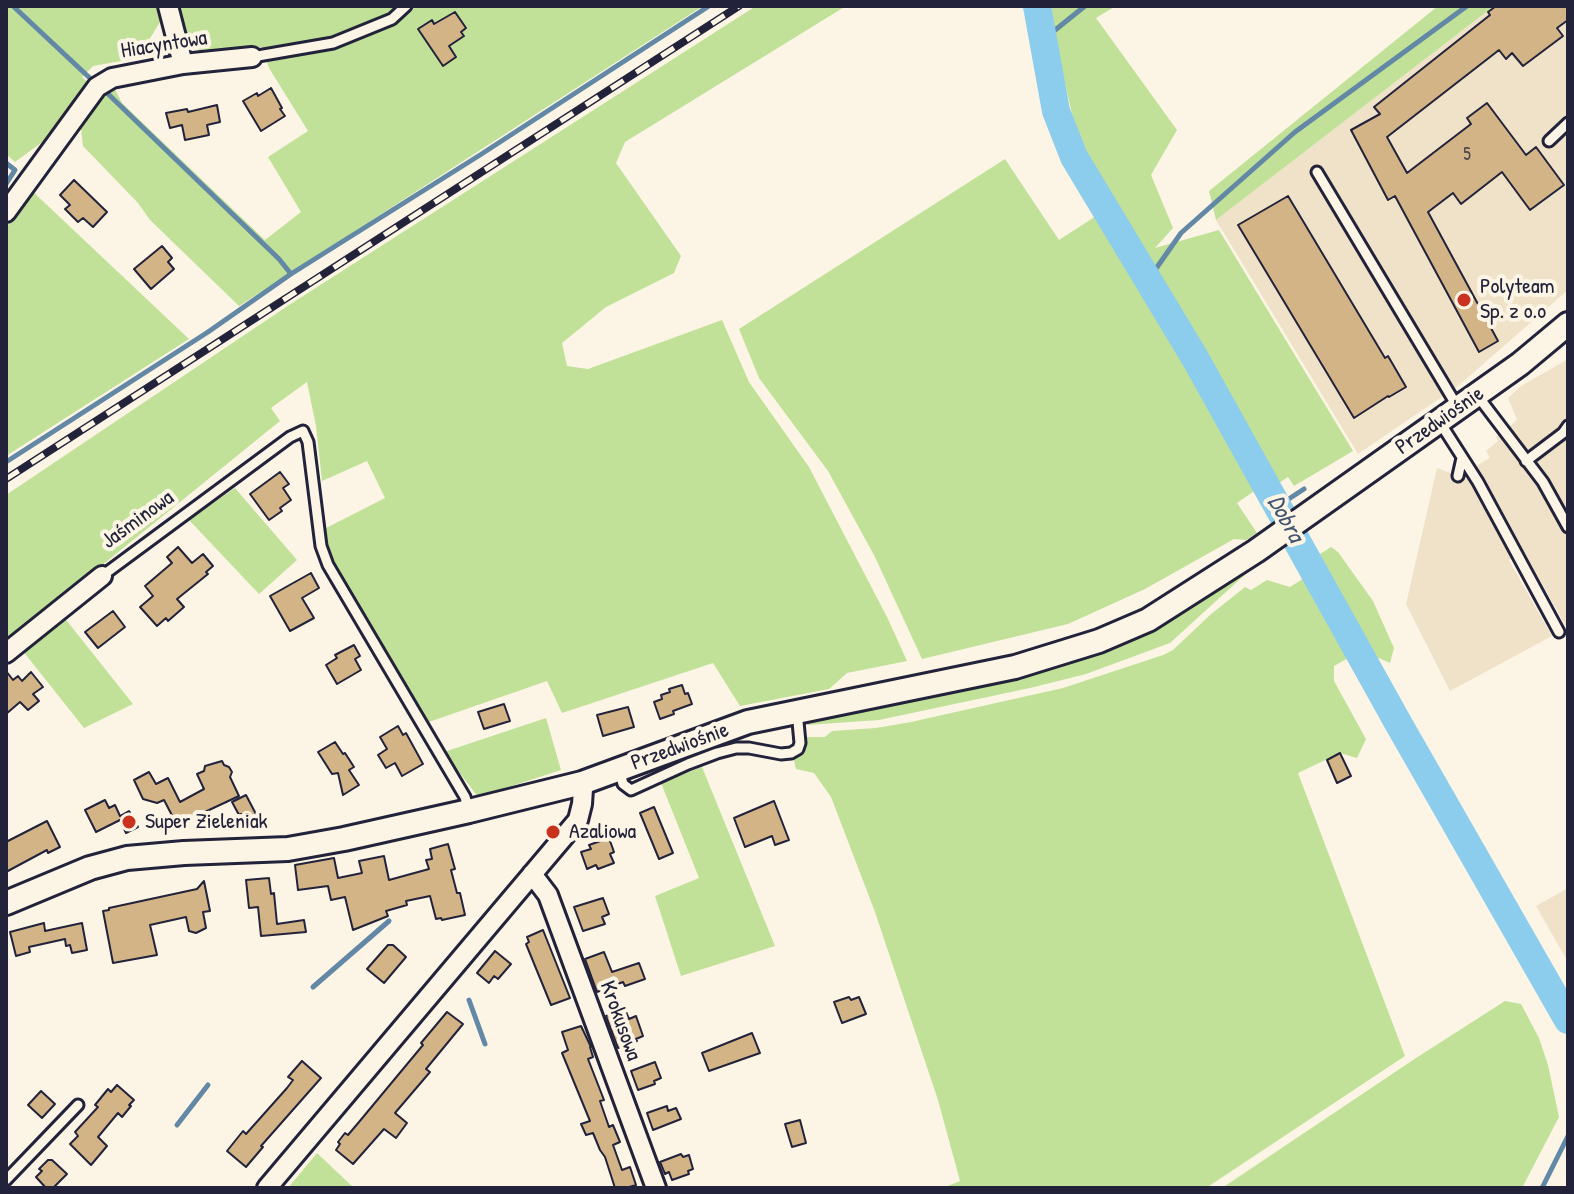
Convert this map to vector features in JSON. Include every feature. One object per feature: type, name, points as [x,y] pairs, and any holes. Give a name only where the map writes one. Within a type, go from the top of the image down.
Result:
[{"type":"street","points":[[168,6],[183,64]]},
{"type":"street","name":"Hiacyntowa","points":[[6,212],[97,87],[112,78],[183,64],[252,57]]},
{"type":"street","name":"Przedwiośnie","points":[[582,783],[748,722],[1015,667],[1099,641],[1148,620],[1264,545],[1477,395],[1568,324]]},
{"type":"street","name":"Jaśminowa","points":[[6,653],[102,576]]},
{"type":"street","points":[[6,903],[78,872],[127,858],[288,849],[357,837],[582,783],[578,820],[267,1188]]},
{"type":"street","name":"Krokusowa","points":[[532,874],[548,895],[656,1188]]},
{"type":"lane","points":[[252,57],[333,43],[392,19],[406,6]]},
{"type":"lane","points":[[1549,141],[1568,123]]},
{"type":"lane","points":[[1317,172],[1458,408]]},
{"type":"lane","points":[[1477,395],[1543,482],[1568,527]]},
{"type":"lane","points":[[1439,421],[1478,482],[1542,611],[1559,632]]},
{"type":"lane","points":[[1526,461],[1568,426]]},
{"type":"lane","name":"Jaśminowa","points":[[102,576],[290,437],[303,431],[308,442],[321,546],[328,565],[465,797],[469,811]]},
{"type":"lane","points":[[1458,476],[1462,458]]},
{"type":"lane","points":[[619,769],[623,784],[631,790],[688,764],[736,748],[791,753],[798,749],[800,743],[797,710]]},
{"type":"lane","points":[[6,1180],[78,1105]]},
{"type":"shaded area","points":[[1494,6],[1568,6],[1568,290],[1458,386],[1358,454],[1216,220]]},
{"type":"shaded area","points":[[1568,359],[1568,630],[1476,466],[1490,458],[1486,451],[1498,441],[1496,437],[1517,420],[1508,398],[1521,386]]},
{"type":"shaded area","points":[[1437,468],[1469,480],[1552,636],[1450,691],[1406,604]]},
{"type":"shaded area","points":[[1568,888],[1568,962],[1536,906]]},
{"type":"green space","points":[[6,6],[157,6],[160,22],[138,58],[93,66],[82,77],[91,85],[56,132],[15,162],[6,154]]},
{"type":"green space","points":[[179,6],[703,6],[239,306],[150,220],[138,203],[83,146],[81,128],[88,110],[112,83],[122,103],[265,240],[301,212],[268,157],[308,131],[269,68],[262,47],[199,51],[186,38]]},
{"type":"green space","points":[[756,6],[846,6],[625,142],[616,163],[681,256],[674,273],[606,307],[562,343],[567,366],[588,369],[722,320],[749,382],[809,467],[907,661],[847,673],[829,689],[740,706],[713,663],[562,713],[547,681],[426,723],[329,554],[326,528],[385,498],[367,461],[322,481],[307,382],[271,408],[280,421],[6,643],[6,495],[289,305]]},
{"type":"green space","points":[[1051,6],[1116,6],[1096,18],[1177,130],[1151,175],[1173,228],[1155,248],[1219,230],[1353,451],[1294,486],[1288,477],[1273,487],[1219,395],[1208,403],[1257,489],[1237,503],[1257,533],[1246,540],[1234,539],[1145,589],[1068,624],[922,659],[875,557],[828,471],[759,378],[739,329],[1005,159],[1059,240],[1096,216],[1122,255],[1146,250],[1082,157],[1056,44]]},
{"type":"green space","points":[[1438,6],[1494,6],[1216,220],[1209,191]]},
{"type":"green space","points":[[29,188],[189,339],[6,456],[6,229]]},
{"type":"green space","points":[[235,488],[297,560],[259,594],[189,520]]},
{"type":"green space","points":[[1331,547],[1338,552],[1373,601],[1394,648],[1390,663],[1374,656],[1320,554]]},
{"type":"green space","points":[[1248,569],[1170,643],[1086,674],[879,720],[807,725],[814,717],[1012,677],[1073,662],[1113,648],[1185,611]]},
{"type":"green space","points":[[1306,573],[1352,656],[1334,666],[1334,681],[1366,739],[1357,758],[1340,753],[1298,773],[1405,1056],[1206,1188],[943,1188],[960,1181],[938,1100],[875,912],[831,797],[814,773],[796,769],[793,756],[804,748],[807,737],[825,737],[832,731],[911,722],[1063,688],[1163,655],[1173,650],[1245,587],[1251,590],[1267,580],[1290,587]]},
{"type":"green space","points":[[63,616],[133,704],[84,728],[22,650]]},
{"type":"green space","points":[[546,718],[561,770],[478,797],[444,752]]},
{"type":"green space","points":[[702,767],[775,946],[681,976],[655,896],[699,878],[661,783]]},
{"type":"green space","points":[[1505,1001],[1521,1004],[1539,1038],[1559,1117],[1522,1188],[1222,1188],[1416,1058]]},
{"type":"green space","points":[[317,1153],[354,1188],[288,1188]]},
{"type":"building","points":[[1496,6],[1568,6],[1568,20],[1557,28],[1563,36],[1523,66],[1512,53],[1506,59],[1499,50],[1387,137],[1407,173],[1471,124],[1467,118],[1487,103],[1526,155],[1536,147],[1564,185],[1530,210],[1502,172],[1461,204],[1453,193],[1428,212],[1498,341],[1479,352],[1395,196],[1388,200],[1351,130],[1380,114],[1374,107],[1490,15],[1488,12]]},
{"type":"building","points":[[455,12],[466,28],[461,32],[464,36],[449,46],[456,57],[443,66],[418,29]]},
{"type":"building","points":[[271,88],[285,116],[261,131],[243,101]]},
{"type":"building","points":[[217,105],[220,122],[207,125],[209,135],[185,140],[182,125],[170,128],[166,113],[187,109],[188,112]]},
{"type":"building","points":[[74,180],[107,212],[93,227],[83,218],[78,222],[65,209],[70,205],[60,195]]},
{"type":"building","points":[[1288,196],[1385,358],[1388,356],[1406,387],[1354,418],[1238,225]]},
{"type":"building","points":[[162,246],[172,258],[168,262],[174,269],[151,289],[134,269]]},
{"type":"building","points":[[280,472],[289,484],[283,488],[291,500],[269,520],[250,494]]},
{"type":"building","points":[[178,547],[192,563],[203,554],[213,566],[206,572],[208,574],[177,599],[184,607],[157,626],[140,607],[153,596],[145,586],[172,563],[167,557]]},
{"type":"building","points":[[311,573],[319,588],[302,598],[314,618],[290,631],[270,596]]},
{"type":"building","points":[[113,611],[125,627],[98,648],[85,632]]},
{"type":"building","points":[[354,645],[360,656],[355,659],[361,670],[337,684],[326,665],[337,658],[335,655]]},
{"type":"building","points":[[6,671],[13,680],[18,676],[22,681],[31,672],[43,687],[33,694],[39,701],[28,710],[20,702],[6,714]]},
{"type":"building","points":[[682,685],[692,704],[660,719],[654,702],[662,699],[661,695],[670,692],[669,689]]},
{"type":"building","points":[[504,704],[510,721],[484,729],[478,712]]},
{"type":"building","points":[[628,707],[634,727],[603,736],[597,715]]},
{"type":"building","points":[[398,726],[403,735],[406,733],[423,764],[402,776],[395,763],[386,768],[378,755],[387,749],[380,737]]},
{"type":"building","points":[[335,742],[354,767],[349,770],[359,785],[343,795],[338,773],[332,774],[318,752]]},
{"type":"building","points":[[1340,753],[1351,776],[1337,783],[1327,760]]},
{"type":"building","points":[[222,761],[232,772],[230,777],[239,796],[177,825],[164,800],[157,803],[143,799],[134,780],[149,772],[156,784],[168,778],[180,802],[204,789],[197,774],[204,771],[205,766]]},
{"type":"building","points":[[246,795],[257,816],[245,822],[232,802]]},
{"type":"building","points":[[105,800],[109,808],[115,805],[120,816],[129,811],[138,827],[126,833],[120,820],[96,832],[85,810]]},
{"type":"building","points":[[774,801],[789,840],[775,845],[772,836],[745,847],[734,818]]},
{"type":"building","points":[[654,807],[673,853],[659,859],[640,813]]},
{"type":"building","points":[[47,821],[60,847],[48,853],[47,850],[6,872],[6,842]]},
{"type":"building","points":[[609,838],[614,863],[587,869],[581,852],[591,849],[589,845]]},
{"type":"building","points":[[448,844],[455,869],[451,870],[465,915],[436,919],[430,896],[406,901],[407,905],[386,911],[388,916],[353,930],[345,897],[331,900],[328,886],[298,890],[295,865],[334,858],[338,878],[362,873],[359,861],[384,856],[389,880],[429,869],[426,860],[432,859],[430,849]]},
{"type":"building","points":[[269,878],[277,924],[304,920],[306,932],[261,936],[258,907],[249,908],[246,880]]},
{"type":"building","points":[[204,881],[210,911],[203,912],[206,928],[196,933],[189,931],[186,917],[150,925],[157,955],[113,963],[103,911],[197,889]]},
{"type":"building","points":[[603,898],[609,914],[602,917],[605,924],[583,931],[574,907]]},
{"type":"building","points":[[44,923],[45,931],[82,923],[87,950],[72,953],[65,939],[29,947],[30,952],[16,956],[10,932]]},
{"type":"building","points":[[543,930],[570,998],[551,1005],[526,944],[529,942],[527,937]]},
{"type":"building","points":[[388,945],[393,945],[406,957],[384,983],[367,969]]},
{"type":"building","points":[[495,951],[511,964],[498,979],[494,976],[489,983],[477,973]]},
{"type":"building","points":[[604,952],[612,972],[639,963],[645,979],[625,986],[623,982],[597,992],[585,959]]},
{"type":"building","points":[[849,997],[851,1000],[859,997],[866,1014],[842,1023],[834,1002]]},
{"type":"building","points":[[625,1009],[629,1019],[636,1016],[643,1036],[618,1048],[606,1016]]},
{"type":"building","points":[[447,1012],[463,1024],[426,1069],[430,1072],[395,1113],[407,1123],[396,1138],[384,1129],[353,1164],[336,1150],[340,1144],[338,1142],[359,1122]]},
{"type":"building","points":[[581,1026],[591,1047],[593,1057],[588,1059],[604,1100],[600,1101],[609,1127],[613,1125],[620,1142],[613,1145],[622,1170],[630,1167],[636,1185],[615,1188],[593,1133],[586,1135],[581,1124],[590,1121],[562,1053],[568,1050],[562,1032]]},
{"type":"building","points":[[752,1033],[760,1053],[709,1071],[702,1053]]},
{"type":"building","points":[[302,1061],[321,1078],[246,1167],[227,1151],[287,1088],[293,1080],[288,1077]]},
{"type":"building","points":[[655,1062],[661,1078],[654,1081],[655,1084],[638,1090],[631,1071]]},
{"type":"building","points":[[117,1085],[134,1100],[122,1117],[118,1113],[98,1137],[107,1146],[91,1165],[70,1144],[78,1136],[75,1132],[98,1107],[95,1105],[108,1089],[111,1092]]},
{"type":"building","points":[[41,1091],[55,1104],[42,1118],[28,1105]]},
{"type":"building","points":[[667,1106],[668,1111],[676,1108],[681,1119],[653,1130],[647,1113]]},
{"type":"building","points":[[800,1120],[806,1143],[792,1147],[785,1124]]},
{"type":"building","points":[[681,1154],[683,1157],[689,1155],[693,1169],[688,1171],[689,1174],[672,1180],[669,1172],[665,1174],[660,1162]]},
{"type":"building","points":[[48,1160],[67,1174],[53,1188],[46,1188],[36,1177]]},
{"type":"waterway","points":[[13,6],[93,81]]},
{"type":"waterway","points":[[6,462],[208,332],[291,274],[709,6]]},
{"type":"waterway","name":"Dobra","points":[[1037,6],[1056,111],[1074,157],[1195,358],[1568,1020]]},
{"type":"waterway","points":[[1044,39],[1085,6]]},
{"type":"waterway","points":[[1148,280],[1181,233],[1295,132],[1467,6]]},
{"type":"waterway","points":[[104,90],[291,274]]},
{"type":"waterway","points":[[6,163],[15,170],[6,184]]},
{"type":"waterway","points":[[1278,506],[1304,489]]},
{"type":"waterway","points":[[313,987],[389,921]]},
{"type":"waterway","points":[[469,1000],[485,1044]]},
{"type":"waterway","points":[[177,1125],[208,1085]]},
{"type":"waterway","points":[[1542,1188],[1568,1136]]},
{"type":"railway","points":[[6,479],[739,6]]},
{"type":"place","name":"Polyteam Sp. z o.o","points":[[1464,300]]},
{"type":"place","name":"Super Zieleniak","points":[[129,822]]},
{"type":"place","name":"Azaliowa","points":[[553,832]]}]
